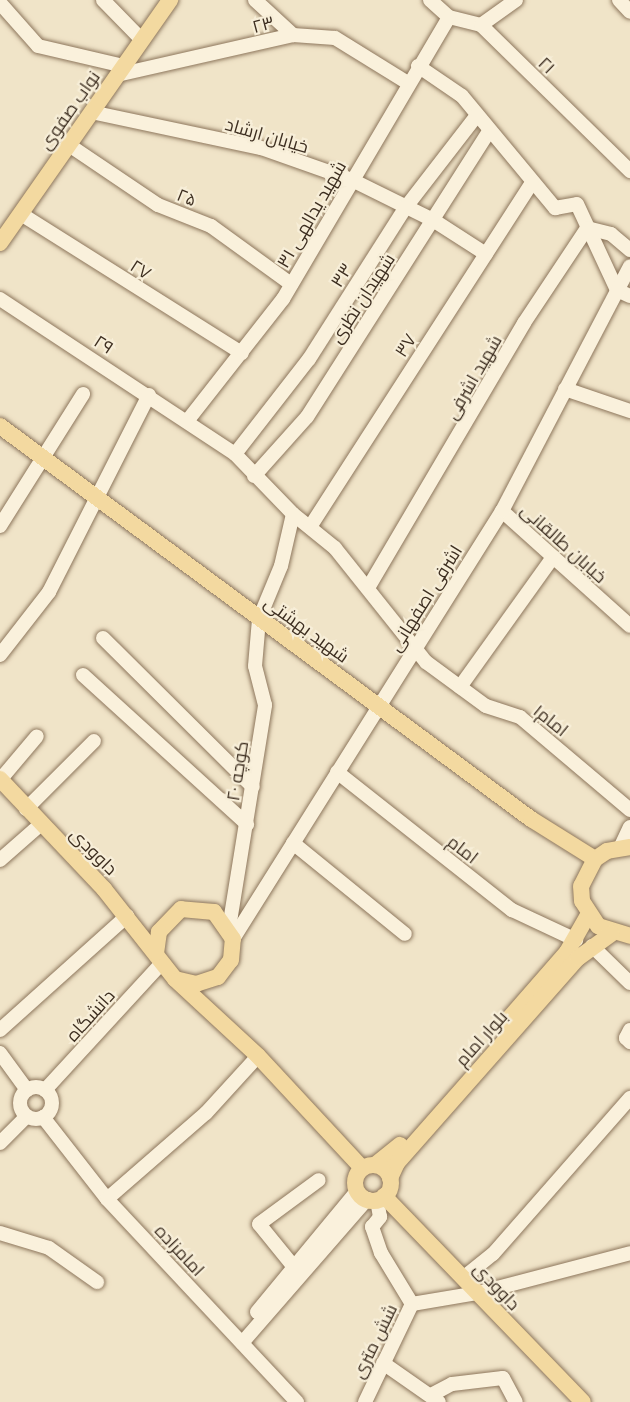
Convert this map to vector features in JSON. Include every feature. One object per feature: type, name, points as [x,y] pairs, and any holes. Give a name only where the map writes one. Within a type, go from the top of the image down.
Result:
[{"type":"main road","name":"نواب صفوی","points":[[0,243],[170,0]]},
{"type":"main road","name":"شهید بهشتی","points":[[0,426],[378,706],[595,859]]},
{"type":"main road","name":"داوودی","points":[[0,779],[40,825],[127,916],[158,958]]},
{"type":"main road","points":[[625,847],[595,859],[581,886],[588,915],[610,934],[630,936]]},
{"type":"main road","points":[[175,980],[196,984],[218,977],[231,960],[231,933],[204,908],[181,909],[159,932],[158,958],[175,980],[258,1056],[369,1167],[390,1178]]},
{"type":"main road","name":"بلوار امام","points":[[371,1197],[390,1178],[397,1163],[584,943],[588,915]]},
{"type":"main road","name":"بلوار امام","points":[[369,1167],[391,1155],[584,943],[610,934]]},
{"type":"main road","points":[[369,1167],[356,1179],[371,1197]]},
{"type":"main road","name":"داوودی","points":[[371,1197],[462,1278],[583,1402]]},
{"type":"street","points":[[103,0],[142,40]]},
{"type":"street","points":[[255,0],[293,35]]},
{"type":"street","name":"۲۱","points":[[430,0],[449,16],[481,26],[630,171]]},
{"type":"street","points":[[481,26],[516,0]]},
{"type":"street","points":[[619,0],[630,12]]},
{"type":"street","points":[[0,3],[38,46],[120,71]]},
{"type":"street","name":"۳۱ شهید یدالهی","points":[[188,420],[242,353],[291,284],[449,16]]},
{"type":"street","name":"۲۳","points":[[120,71],[293,35],[335,38],[408,83]]},
{"type":"street","points":[[418,66],[462,96],[555,208],[577,204],[587,228],[624,293]]},
{"type":"street","name":"خیابان ارشاد","points":[[91,112],[261,148],[352,180],[433,220],[486,254]]},
{"type":"street","name":"۳۳","points":[[235,454],[309,359],[406,207],[477,115]]},
{"type":"street","name":"شهیدان نظری","points":[[254,476],[307,417],[490,130]]},
{"type":"street","name":"۲۵","points":[[69,145],[158,205],[211,226],[291,284]]},
{"type":"street","name":"۳۷","points":[[310,527],[532,183]]},
{"type":"street","name":"۲۷","points":[[21,214],[242,353]]},
{"type":"street","points":[[587,228],[611,234],[630,250]]},
{"type":"street","name":"شهید اشرفی","points":[[368,588],[524,323],[587,228]]},
{"type":"street","name":"اشرفی اصفهانی","points":[[231,933],[293,843],[502,511],[565,389],[624,293],[630,266]]},
{"type":"street","name":"۲۹","points":[[0,299],[188,420],[235,454],[293,514],[310,527]]},
{"type":"street","points":[[565,389],[630,411]]},
{"type":"street","points":[[0,526],[83,394]]},
{"type":"street","points":[[0,655],[49,592],[99,499],[149,395]]},
{"type":"street","name":"خیابان طالقانی","points":[[502,511],[630,626]]},
{"type":"street","name":"کوچه ۲۰","points":[[231,933],[265,705],[255,666],[260,619],[281,566],[293,514]]},
{"type":"street","name":"امام۱","points":[[310,527],[368,588],[416,646],[426,662],[486,706],[520,717],[630,810]]},
{"type":"street","points":[[460,687],[553,557]]},
{"type":"street","points":[[103,638],[253,787]]},
{"type":"street","points":[[83,675],[247,824]]},
{"type":"street","points":[[0,779],[38,736]]},
{"type":"street","points":[[26,809],[94,741]]},
{"type":"street","name":"امام","points":[[337,772],[512,910],[584,943],[630,983]]},
{"type":"street","points":[[0,860],[40,825]]},
{"type":"street","points":[[625,847],[630,827]]},
{"type":"street","points":[[293,843],[405,934]]},
{"type":"street","points":[[0,1030],[127,916]]},
{"type":"street","name":"دانشگاه","points":[[45,1090],[158,958]]},
{"type":"street","points":[[630,1030],[626,1038],[630,1042]]},
{"type":"street","points":[[107,1198],[206,1113],[258,1056]]},
{"type":"street","points":[[1,1058],[27,1090]]},
{"type":"street","points":[[0,1143],[27,1116],[43,1117],[52,1101],[45,1090],[27,1090]]},
{"type":"street","points":[[27,1090],[20,1104],[27,1116]]},
{"type":"street","points":[[462,1278],[493,1254],[630,1098]]},
{"type":"street","name":"امامزاده","points":[[43,1117],[107,1198],[297,1402]]},
{"type":"street","points":[[294,1267],[259,1224],[319,1180]]},
{"type":"street","points":[[239,1340],[294,1267],[371,1197]]},
{"type":"street","points":[[239,1340],[371,1197]]},
{"type":"street","name":"شش متری","points":[[364,1402],[412,1304],[381,1253],[372,1227],[380,1217],[371,1197]]},
{"type":"street","points":[[0,1233],[50,1248],[97,1282]]},
{"type":"street","points":[[412,1304],[477,1293],[630,1253]]},
{"type":"street","points":[[383,1363],[436,1398],[452,1384],[503,1378],[516,1402]]}]
